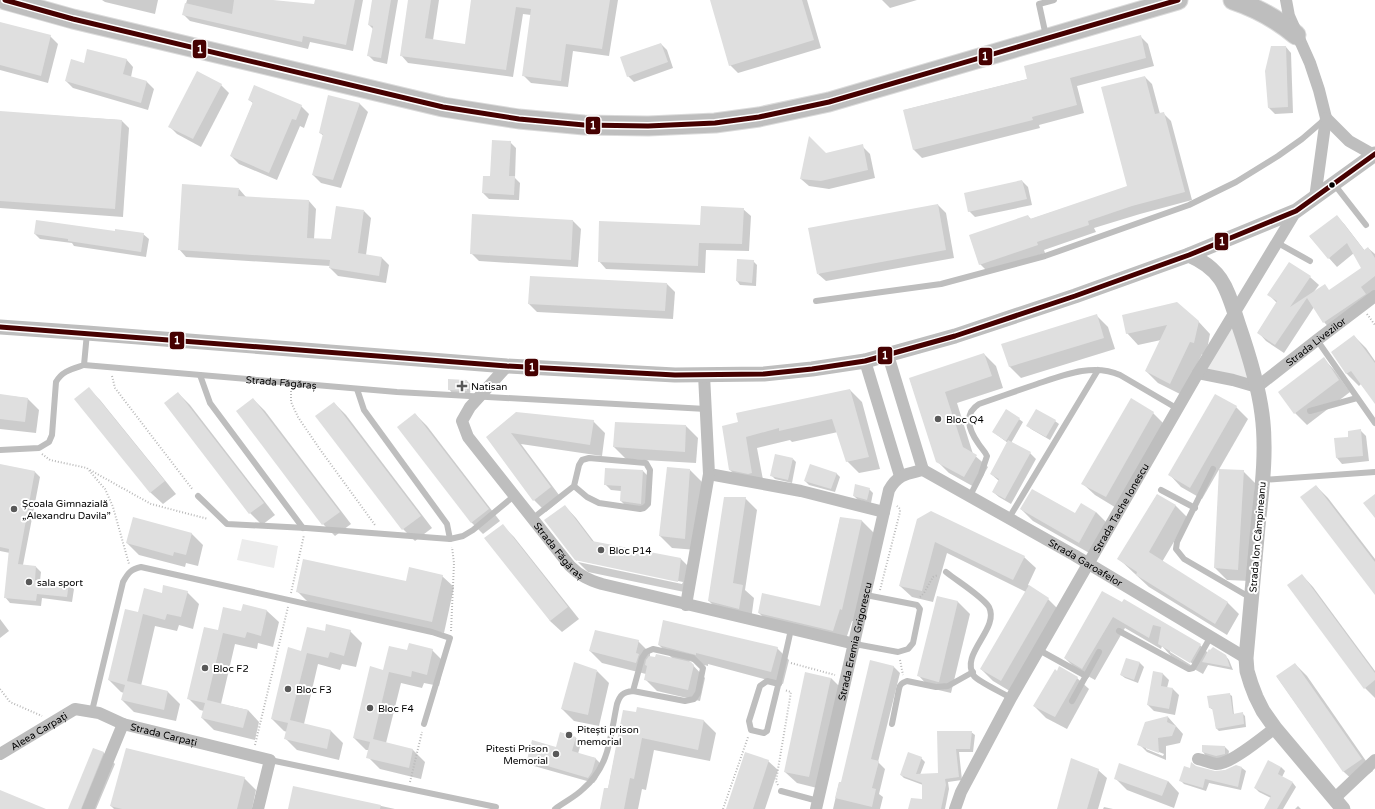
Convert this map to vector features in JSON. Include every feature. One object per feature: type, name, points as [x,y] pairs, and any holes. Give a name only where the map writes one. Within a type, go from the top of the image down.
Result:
[{"type":"main road","points":[[7,0],[88,22],[444,107],[519,119],[584,125],[648,126],[715,123],[759,117],[829,102],[1178,0]]},
{"type":"main road","points":[[1233,0],[1251,6],[1270,16],[1296,35]]},
{"type":"street","points":[[1286,0],[1286,8],[1296,35],[1312,70],[1326,118],[1315,198]]},
{"type":"street","points":[[0,327],[507,366],[675,375],[771,373],[866,361],[996,323],[1189,255],[1296,211],[1375,154],[1349,141],[1326,118]]},
{"type":"street","name":"Strada Tache Ionescu","points":[[955,809],[961,792],[1011,698],[1198,373],[1296,211]]},
{"type":"street","name":"Strada Ion Câmpineanu","points":[[1189,255],[1209,265],[1222,281],[1245,342],[1257,387],[1262,414],[1264,437],[1263,480],[1246,658],[1247,671],[1256,697],[1275,728],[1339,803]]},
{"type":"street","name":"Strada Livezilor","points":[[1257,387],[1375,296]]},
{"type":"street","points":[[866,361],[900,476],[923,470],[888,355]]},
{"type":"street","name":"Strada Făgăraș","points":[[507,366],[470,407],[462,421],[468,437],[514,496],[570,566],[586,579],[686,605],[855,644]]},
{"type":"street","points":[[1198,373],[1234,380],[1257,387]]},
{"type":"street","points":[[686,605],[709,474],[704,375]]},
{"type":"street","name":"Strada Garoafelor","points":[[923,470],[1089,564],[1246,658]]},
{"type":"street","points":[[709,474],[885,507]]},
{"type":"street","name":"Strada Eremia Grigorescu","points":[[818,805],[885,507],[893,483],[900,476]]},
{"type":"street","name":"Aleea Carpați","points":[[0,754],[75,709],[99,713],[123,724]]},
{"type":"street","name":"Strada Carpați","points":[[88,809],[123,724],[270,760]]},
{"type":"street","points":[[1198,759],[1216,764],[1224,763],[1238,756],[1275,728]]},
{"type":"street","points":[[258,809],[270,760]]},
{"type":"street","points":[[1339,803],[1375,760]]},
{"type":"lane","points":[[1047,39],[1038,2],[1054,0]]},
{"type":"lane","points":[[816,301],[941,284],[1045,256],[1189,205],[1236,182],[1278,156],[1302,139],[1326,118]]},
{"type":"lane","points":[[1334,184],[1366,225]]},
{"type":"lane","points":[[1276,242],[1310,261]]},
{"type":"lane","points":[[84,365],[87,333]]},
{"type":"lane","points":[[1317,340],[1375,423]]},
{"type":"lane","name":"Strada Făgăraș","points":[[0,450],[39,448],[49,442],[52,435],[56,382],[59,376],[68,370],[84,365],[357,389],[706,409]]},
{"type":"lane","points":[[970,496],[981,474],[987,456],[972,434],[969,418],[970,412],[979,404],[1060,376],[1081,371],[1098,370],[1110,371],[1120,375],[1178,408]]},
{"type":"lane","points":[[1009,518],[1098,370]]},
{"type":"lane","points":[[200,375],[210,403],[305,528]]},
{"type":"lane","points":[[357,389],[364,410],[447,524],[450,539]]},
{"type":"lane","points":[[1310,411],[1357,398]]},
{"type":"lane","points":[[532,518],[574,486],[579,465],[582,460],[589,458],[646,462],[650,470],[648,504],[644,508],[640,509],[599,503],[587,497],[574,486]]},
{"type":"lane","points":[[1213,469],[1177,542],[1176,549],[1184,558],[1252,598]]},
{"type":"lane","points":[[1263,480],[1375,472]]},
{"type":"lane","points":[[1161,490],[1194,508]]},
{"type":"lane","points":[[198,496],[227,524],[305,528],[450,539],[463,536],[473,530],[514,496]]},
{"type":"lane","points":[[92,711],[123,582],[131,570],[141,567],[432,632],[450,638],[424,724]]},
{"type":"lane","points":[[946,572],[981,598],[991,614],[990,624],[976,648],[972,660],[971,669],[974,676],[1011,698]]},
{"type":"lane","points":[[855,644],[898,652],[908,649],[913,643],[920,609],[917,605],[866,595]]},
{"type":"lane","points":[[778,686],[767,681],[760,686],[749,721],[751,730],[764,734],[767,731],[778,686],[784,661],[791,629]]},
{"type":"lane","points":[[1119,630],[1189,669],[1194,668],[1211,636]]},
{"type":"lane","points":[[555,809],[582,791],[599,771],[606,758],[620,696],[626,692],[633,691],[685,701],[694,699],[698,693],[703,668],[694,658],[653,649],[646,652],[642,658],[633,691]]},
{"type":"lane","points":[[1039,650],[1086,676]]},
{"type":"lane","points":[[1072,701],[1099,652]]},
{"type":"lane","points":[[892,724],[900,684],[903,682],[907,681],[936,687],[948,686],[973,672]]},
{"type":"lane","name":"Strada Carpați","points":[[270,760],[496,807]]},
{"type":"lane","points":[[780,791],[818,805]]},
{"type":"path","points":[[109,367],[115,388],[198,496]]},
{"type":"path","points":[[292,383],[291,402],[298,417],[381,534]]},
{"type":"path","points":[[34,448],[50,460],[87,468],[151,504],[227,524]]},
{"type":"path","points":[[87,468],[105,489],[113,507],[131,570]]},
{"type":"path","points":[[878,598],[900,512],[898,506],[885,507]]},
{"type":"path","points":[[252,756],[305,528]]},
{"type":"path","points":[[450,539],[454,563],[450,638]]},
{"type":"path","points":[[914,604],[924,593],[933,577],[946,572]]},
{"type":"path","points":[[898,652],[902,666],[903,682]]},
{"type":"path","points":[[784,661],[847,678]]},
{"type":"path","points":[[778,686],[791,692],[776,781],[780,791]]},
{"type":"path","points":[[0,689],[10,702],[54,721]]},
{"type":"path","points":[[408,789],[424,724]]},
{"type":"path","points":[[723,809],[751,730]]},
{"type":"shaded area","points":[[1234,312],[1257,387],[1198,373]]},
{"type":"shaded area","points":[[242,539],[278,546],[274,568],[237,560]]},
{"type":"building","points":[[234,0],[273,0],[314,4],[315,0],[355,0],[346,45],[303,36],[302,42],[182,15],[185,3],[232,14]]},
{"type":"building","points":[[372,0],[391,0],[381,58],[367,56],[373,26],[368,25]]},
{"type":"building","points":[[408,0],[431,0],[425,38],[465,44],[471,0],[610,0],[602,49],[566,44],[561,81],[522,76],[531,9],[516,7],[506,70],[400,56]]},
{"type":"building","points":[[710,0],[802,0],[814,40],[729,66]]},
{"type":"building","points":[[0,22],[51,35],[41,76],[0,65]]},
{"type":"building","points":[[1141,35],[1146,58],[1070,78],[1077,105],[1032,117],[1033,120],[913,150],[903,110],[1027,79],[1024,66]]},
{"type":"building","points":[[661,43],[668,62],[627,77],[620,57]]},
{"type":"building","points":[[1271,46],[1286,46],[1288,107],[1268,108],[1265,71]]},
{"type":"building","points":[[87,49],[127,59],[123,74],[147,81],[141,103],[65,81],[71,59],[84,63]]},
{"type":"building","points":[[197,71],[222,84],[193,139],[168,127]]},
{"type":"building","points":[[1145,76],[1155,114],[1164,112],[1185,192],[1132,206],[1088,221],[1089,225],[1037,242],[1038,245],[979,265],[969,235],[1028,215],[1030,219],[1127,186],[1101,87]]},
{"type":"building","points":[[254,85],[302,105],[296,120],[292,119],[269,173],[230,156],[253,102],[248,100]]},
{"type":"building","points":[[328,95],[360,103],[333,180],[312,175],[323,134],[319,133]]},
{"type":"building","points":[[0,111],[122,120],[115,209],[0,201]]},
{"type":"building","points":[[809,136],[826,153],[863,144],[868,170],[821,181],[800,179]]},
{"type":"building","points":[[492,140],[511,141],[509,176],[515,176],[514,195],[482,193],[483,176],[490,176]]},
{"type":"building","points":[[1022,180],[1027,199],[968,212],[964,193]]},
{"type":"building","points":[[182,184],[239,188],[238,196],[309,200],[307,238],[331,239],[336,206],[364,210],[358,253],[382,257],[379,276],[329,268],[330,260],[178,250]]},
{"type":"building","points":[[938,204],[946,250],[817,274],[808,228]]},
{"type":"building","points":[[701,206],[744,208],[742,244],[699,243],[698,266],[598,262],[599,221],[700,225]]},
{"type":"building","points":[[472,214],[573,220],[571,260],[470,254]]},
{"type":"building","points":[[1337,215],[1364,250],[1368,247],[1375,258],[1375,276],[1361,287],[1366,294],[1323,323],[1307,298],[1275,345],[1257,333],[1277,301],[1267,295],[1289,262],[1311,276],[1290,307],[1325,284],[1329,290],[1361,268],[1347,243],[1328,259],[1309,236]]},
{"type":"building","points":[[36,220],[115,231],[115,229],[144,233],[141,252],[68,241],[68,239],[34,234]]},
{"type":"building","points":[[737,259],[754,260],[752,283],[736,281]]},
{"type":"building","points":[[530,276],[667,283],[665,311],[528,304]]},
{"type":"building","points":[[1177,302],[1199,321],[1194,343],[1190,342],[1170,384],[1145,371],[1167,325],[1126,334],[1122,315]]},
{"type":"building","points":[[1097,314],[1104,338],[1009,367],[1001,344]]},
{"type":"building","points":[[1354,335],[1375,363],[1375,404],[1351,371],[1346,374],[1331,352]]},
{"type":"building","name":"Bloc Q4","points":[[984,353],[992,376],[945,392],[963,447],[977,455],[964,477],[936,462],[909,378]]},
{"type":"building","points":[[1324,357],[1339,380],[1294,414],[1278,392]]},
{"type":"building","points":[[448,379],[467,380],[467,391],[448,390]]},
{"type":"building","points":[[89,387],[165,481],[150,493],[74,399]]},
{"type":"building","points":[[850,389],[869,457],[846,462],[832,419],[779,431],[779,428],[746,437],[752,473],[748,474],[729,470],[722,426],[738,422],[736,413]]},
{"type":"building","points":[[178,392],[264,503],[249,514],[164,403]]},
{"type":"building","points":[[0,394],[28,398],[25,422],[0,419]]},
{"type":"building","points":[[1215,394],[1237,406],[1190,488],[1168,475]]},
{"type":"building","points":[[253,398],[340,512],[322,525],[236,411]]},
{"type":"building","points":[[1131,398],[1154,412],[1106,497],[1081,484]]},
{"type":"building","points":[[334,402],[421,516],[402,530],[315,416]]},
{"type":"building","points":[[1006,409],[1020,418],[1006,441],[992,432]]},
{"type":"building","points":[[1036,409],[1056,420],[1046,437],[1026,426]]},
{"type":"building","points":[[516,412],[594,420],[590,445],[511,433],[551,487],[533,501],[486,437]]},
{"type":"building","points":[[415,413],[489,509],[471,523],[397,427]]},
{"type":"building","points":[[615,422],[686,425],[685,452],[613,447]]},
{"type":"building","points":[[1361,429],[1363,456],[1336,458],[1334,438],[1348,437],[1348,431]]},
{"type":"building","points":[[1008,440],[1031,452],[1005,499],[992,492],[999,479],[990,474]]},
{"type":"building","points":[[775,454],[793,458],[788,480],[770,476]]},
{"type":"building","points":[[0,464],[35,471],[18,564],[36,566],[35,580],[69,583],[67,597],[37,594],[36,601],[4,598],[9,549],[0,547]]},
{"type":"building","points":[[810,464],[837,473],[831,489],[804,481]]},
{"type":"building","points":[[667,467],[690,469],[685,539],[659,536]]},
{"type":"building","points":[[605,468],[643,470],[641,504],[620,501],[621,486],[604,485]]},
{"type":"building","points":[[1219,469],[1244,470],[1238,570],[1214,568]]},
{"type":"building","points":[[855,484],[870,488],[867,500],[853,496]]},
{"type":"building","points":[[1316,485],[1375,562],[1375,595],[1300,497]]},
{"type":"building","points":[[1032,489],[1075,513],[1081,503],[1096,512],[1079,543],[1020,509]]},
{"type":"building","points":[[1157,494],[1176,505],[1149,552],[1228,602],[1215,624],[1136,575],[1137,572],[1117,559]]},
{"type":"building","points":[[1375,494],[1375,518],[1363,503]]},
{"type":"building","points":[[724,497],[746,497],[733,583],[743,585],[739,609],[708,601]]},
{"type":"building","name":"Bloc P14","points":[[565,505],[592,541],[681,558],[678,582],[575,560],[544,520]]},
{"type":"building","points":[[931,511],[1025,556],[1013,580],[935,542],[922,591],[899,586],[917,519]]},
{"type":"building","points":[[133,517],[192,533],[186,555],[174,552],[173,556],[126,543]]},
{"type":"building","points":[[840,517],[862,520],[842,610],[840,609],[833,631],[758,613],[762,593],[820,606]]},
{"type":"building","points":[[503,524],[568,607],[550,621],[484,538]]},
{"type":"building","points":[[303,559],[406,581],[409,567],[443,575],[432,622],[296,592]]},
{"type":"building","points":[[1302,574],[1375,673],[1375,680],[1364,689],[1287,585]]},
{"type":"building","points":[[163,585],[188,591],[181,617],[167,614],[165,620],[143,614],[127,681],[168,691],[164,710],[121,700],[125,685],[108,680],[125,609],[138,612],[144,588],[162,593]]},
{"type":"building","points":[[1029,585],[1049,598],[1001,681],[980,669]]},
{"type":"building","points":[[1102,591],[1122,602],[1124,599],[1201,644],[1190,663],[1158,644],[1161,627],[1153,625],[1149,638],[1113,617],[1082,669],[1064,658]]},
{"type":"building","points":[[937,596],[958,601],[939,682],[917,676]]},
{"type":"building","name":"Bloc F2","points":[[243,604],[267,610],[261,636],[247,632],[245,638],[223,633],[207,700],[248,710],[243,728],[201,718],[205,703],[187,699],[204,627],[218,630],[223,607],[241,611]]},
{"type":"building","points":[[663,620],[778,647],[771,672],[658,645]]},
{"type":"building","name":"Bloc F3","points":[[326,624],[351,630],[344,656],[330,652],[328,658],[307,653],[290,720],[331,730],[327,749],[284,739],[288,723],[271,719],[288,647],[301,651],[307,627],[325,631]]},
{"type":"building","points":[[595,630],[639,640],[636,653],[639,654],[636,663],[589,651]]},
{"type":"building","name":"Bloc F4","points":[[409,643],[433,649],[427,675],[412,671],[411,677],[389,672],[373,739],[413,749],[409,768],[366,758],[370,742],[353,738],[370,666],[383,670],[389,646],[407,650]]},
{"type":"building","points":[[1213,647],[1226,655],[1230,667],[1202,662],[1209,649],[1210,650]]},
{"type":"building","points":[[656,654],[691,662],[694,665],[688,690],[644,680],[647,666],[645,665],[646,660],[649,656],[655,657]]},
{"type":"building","points":[[1126,658],[1140,662],[1134,680],[1120,675]]},
{"type":"building","points":[[870,660],[894,666],[871,759],[879,761],[872,788],[876,789],[872,807],[835,798],[839,782],[841,782]]},
{"type":"building","points":[[574,662],[597,670],[588,715],[561,709]]},
{"type":"building","points":[[1295,663],[1362,759],[1343,772],[1276,676]]},
{"type":"building","points":[[1059,666],[1078,677],[1055,717],[1033,706],[1055,669],[1057,671]]},
{"type":"building","points":[[1153,671],[1163,673],[1161,686],[1173,688],[1169,709],[1147,705]]},
{"type":"building","points":[[805,672],[831,678],[809,777],[784,772]]},
{"type":"building","points":[[1230,693],[1233,714],[1243,712],[1244,724],[1216,729],[1212,708],[1209,708],[1207,696]]},
{"type":"building","points":[[637,707],[704,720],[698,750],[642,738],[634,779],[630,778],[624,809],[600,809],[604,788],[608,788],[623,710],[636,712]]},
{"type":"building","points":[[1168,716],[1167,722],[1176,726],[1172,736],[1158,738],[1159,753],[1137,745],[1145,722]]},
{"type":"building","points":[[937,731],[972,731],[970,749],[956,749],[959,777],[945,779],[946,785],[941,809],[908,809],[911,798],[922,799],[922,783],[900,775],[908,752],[922,757],[916,774],[938,773]]},
{"type":"building","name":"Pitesti Prison Memorial","points":[[560,732],[576,737],[572,751],[596,758],[592,772],[588,778],[527,760],[532,740],[556,747]]},
{"type":"building","points":[[1202,745],[1225,746],[1225,754],[1216,756],[1202,752]]},
{"type":"building","points":[[93,748],[104,752],[81,809],[68,809]]},
{"type":"building","points":[[126,748],[245,777],[237,809],[122,809],[110,806]]},
{"type":"building","points":[[745,752],[769,760],[753,809],[726,809]]},
{"type":"building","points":[[1071,758],[1099,769],[1087,809],[1057,809]]},
{"type":"building","points":[[1268,760],[1281,767],[1278,774],[1293,782],[1277,809],[1264,809],[1271,796],[1254,788]]},
{"type":"building","points":[[1191,762],[1196,766],[1215,771],[1225,770],[1236,765],[1242,767],[1238,787],[1205,779],[1203,788],[1179,781],[1184,766],[1190,768]]},
{"type":"building","points":[[1119,763],[1168,781],[1162,796],[1114,779]]},
{"type":"building","points":[[293,786],[381,805],[380,809],[288,809]]},
{"type":"building","points":[[0,790],[46,809],[0,809]]},
{"type":"transit line","name":"1","points":[[5,0],[73,19],[443,107],[519,119],[584,125],[648,126],[715,123],[759,117],[829,102],[1178,0]]},
{"type":"transit line","name":"1","points":[[0,327],[507,366],[675,375],[764,374],[812,369],[865,361],[955,336],[1075,296],[1189,255],[1296,211],[1375,154]]},
{"type":"place","name":"Natisan","points":[[462,386]]},
{"type":"place","name":"Bloc Q4","points":[[938,419]]},
{"type":"place","name":"Școala Gimnazială „Alexandru Davila”","points":[[14,509]]},
{"type":"place","name":"Bloc P14","points":[[601,550]]},
{"type":"place","name":"sala sport","points":[[29,582]]},
{"type":"place","name":"Bloc F2","points":[[205,668]]},
{"type":"place","name":"Bloc F3","points":[[288,689]]},
{"type":"place","name":"Bloc F4","points":[[370,708]]},
{"type":"place","name":"Pitești prison memorial","points":[[569,735]]},
{"type":"place","name":"Pitesti Prison Memorial","points":[[556,754]]}]
